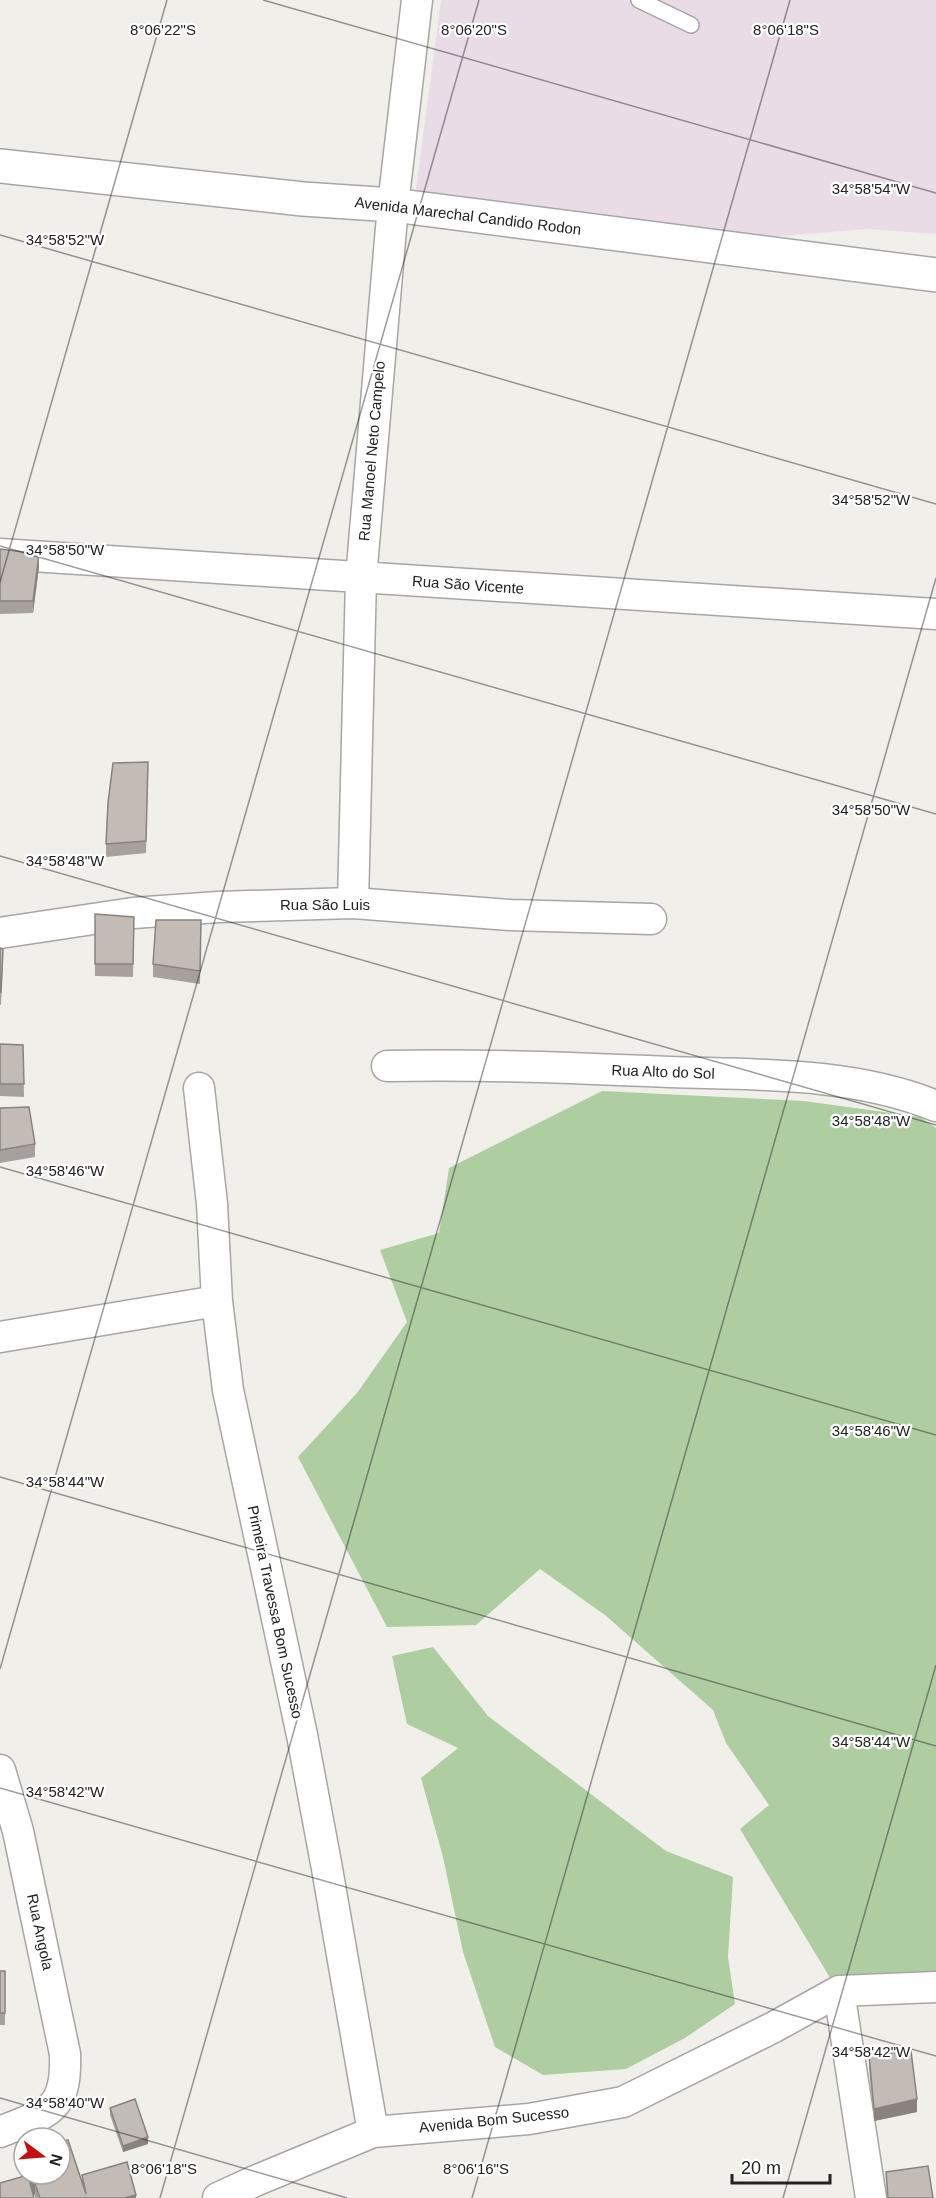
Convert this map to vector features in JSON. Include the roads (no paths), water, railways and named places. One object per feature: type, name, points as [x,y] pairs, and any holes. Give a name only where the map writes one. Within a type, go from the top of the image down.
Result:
[{"type":"street","name":"Rua Manoel Neto Campelo","points":[[353,903],[361,578],[393,205],[417,0]]},
{"type":"street","name":"Avenida Marechal Candido Rodon","points":[[0,166],[303,199],[393,205],[936,275]]},
{"type":"street","name":"Rua São Vicente","points":[[0,554],[936,614]]},
{"type":"street","name":"Rua São Luis","points":[[0,933],[133,914],[353,903],[510,915],[651,919]]},
{"type":"street","name":"Rua Alto do Sol","points":[[387,1066],[464,1064],[776,1076],[839,1081],[886,1089],[936,1107]]},
{"type":"street","name":"Primeira Travessa Bom Sucesso","points":[[200,1088],[228,1390],[302,1735],[374,2132]]},
{"type":"street","points":[[0,1337],[218,1301]]},
{"type":"street","name":"Rua Angola","points":[[0,1770],[18,1831],[64,2045],[66,2078],[62,2095],[51,2107],[39,2116],[0,2132]]},
{"type":"street","name":"Avenida Bom Sucesso","points":[[218,2198],[374,2132],[529,2119],[623,2102],[839,1991],[936,1987]]},
{"type":"street","points":[[839,1991],[872,2198]]},
{"type":"lane","points":[[639,0],[691,25]]}]
